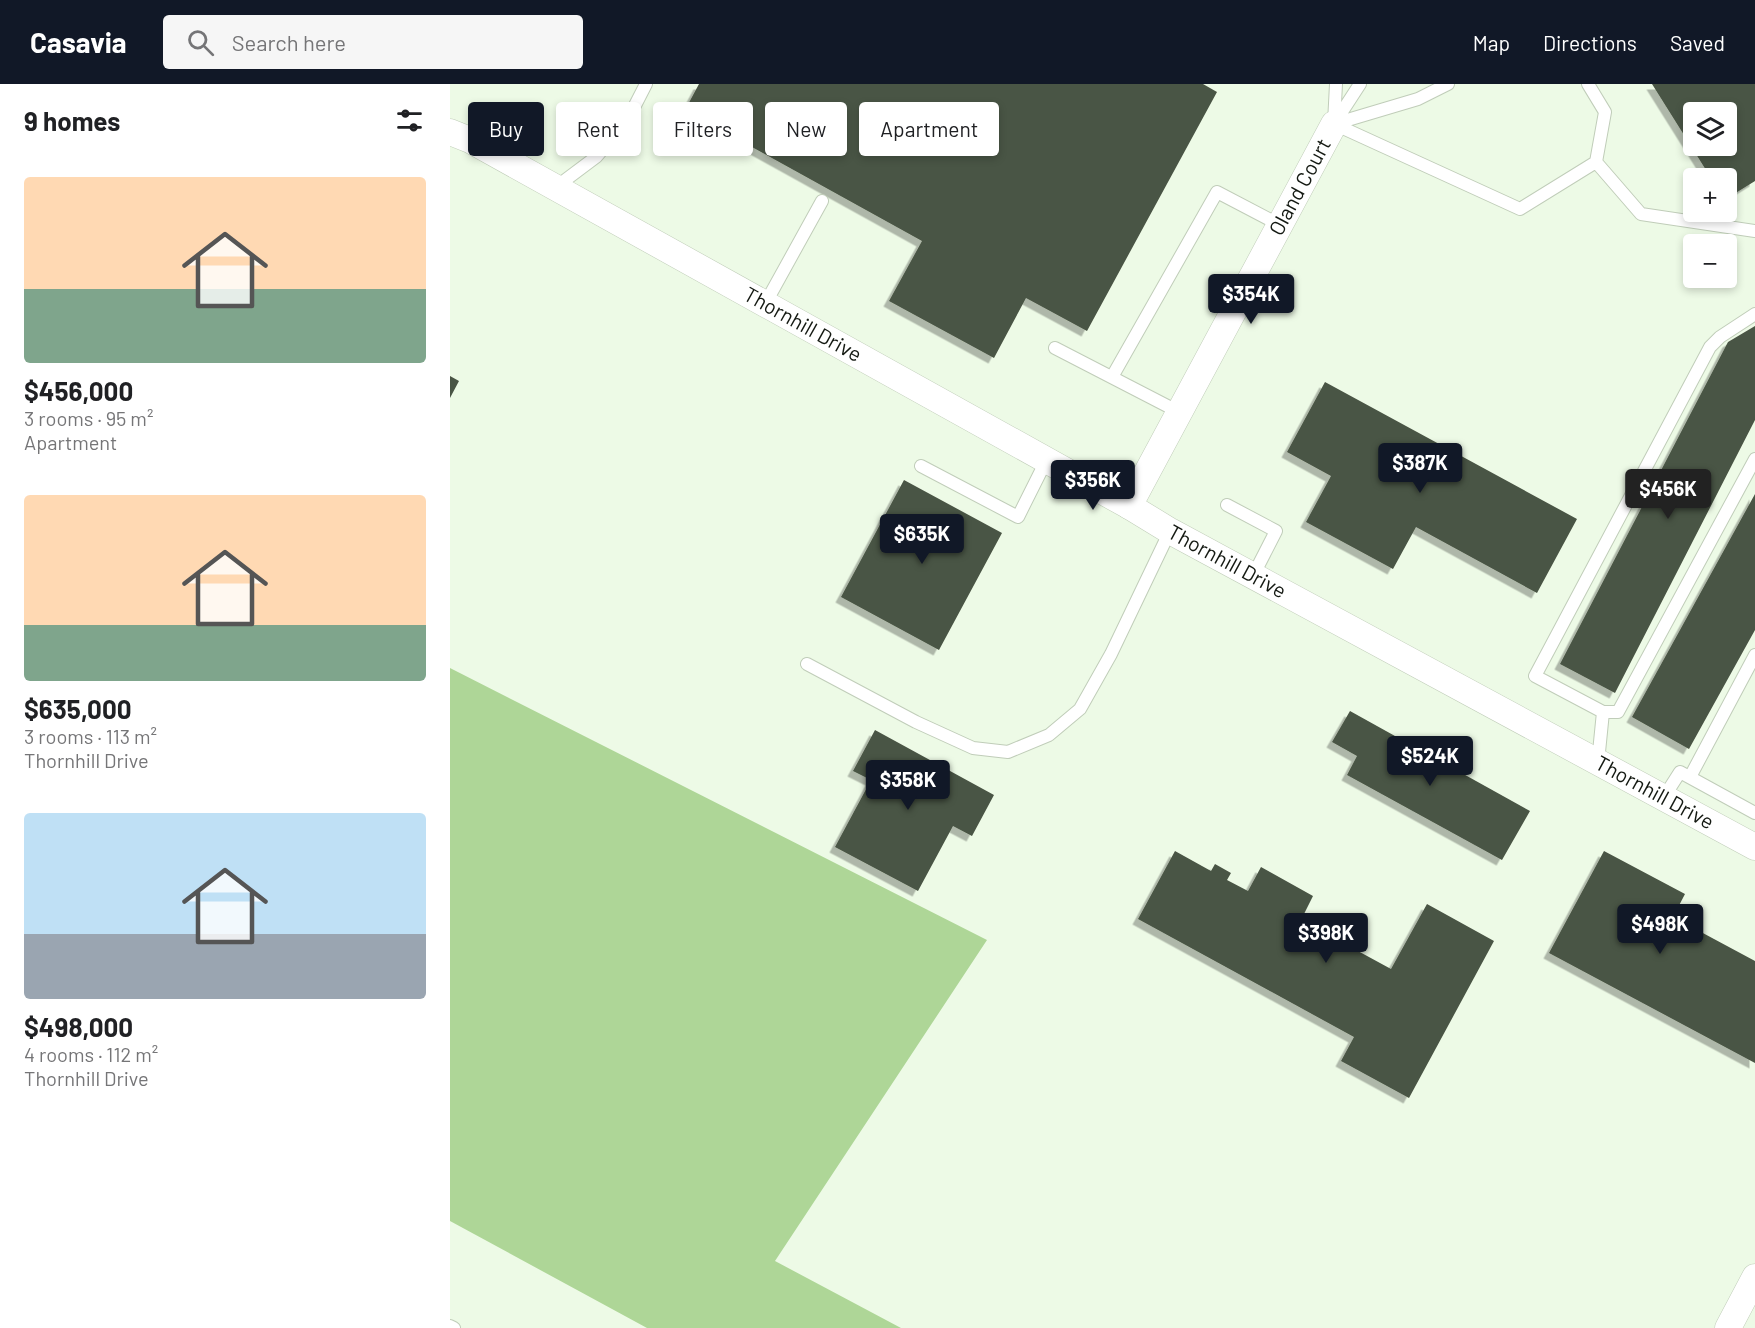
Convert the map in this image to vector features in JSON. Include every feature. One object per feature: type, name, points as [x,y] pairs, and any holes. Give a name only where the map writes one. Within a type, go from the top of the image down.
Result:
[{"type":"street","name":"Oland Court","points":[[1129,506],[1334,124]]},
{"type":"street","name":"Thornhill Drive","points":[[450,132],[470,140],[556,187],[1170,531],[1254,574],[1755,847]]},
{"type":"street","points":[[1728,1328],[1755,1278]]},
{"type":"lane","points":[[556,187],[596,158],[627,122],[646,84]]},
{"type":"lane","points":[[1334,124],[1336,84]]},
{"type":"lane","points":[[1334,124],[1360,84]]},
{"type":"lane","points":[[1334,124],[1418,99],[1448,84]]},
{"type":"lane","points":[[1334,124],[1520,209],[1596,162],[1605,112],[1588,84]]},
{"type":"lane","points":[[1596,162],[1641,214],[1755,231]]},
{"type":"lane","points":[[1112,377],[1217,192],[1280,225]]},
{"type":"lane","points":[[765,304],[822,201]]},
{"type":"lane","points":[[1755,314],[1720,337],[1710,347],[1535,676],[1603,712],[1617,712],[1755,459]]},
{"type":"lane","points":[[1055,348],[1179,412]]},
{"type":"lane","points":[[921,466],[1018,518],[1046,461]]},
{"type":"lane","points":[[1227,505],[1276,531],[1254,574]]},
{"type":"lane","points":[[807,664],[916,722],[973,748],[1008,752],[1049,735],[1080,709],[1112,654],[1170,531]]},
{"type":"lane","points":[[1690,777],[1755,655]]},
{"type":"lane","points":[[1598,762],[1603,712]]},
{"type":"lane","points":[[1664,797],[1680,772],[1755,813]]},
{"type":"green space","points":[[450,668],[987,940],[775,1261],[901,1328],[647,1328],[450,1221]]},
{"type":"building","points":[[699,84],[1203,84],[1217,92],[1087,331],[1026,298],[994,358],[889,301],[922,241],[768,156],[847,156],[847,102],[765,102],[765,154],[753,148],[753,102],[689,102]]},
{"type":"building","points":[[1652,84],[1755,84],[1755,181],[1737,192],[1737,168],[1705,168],[1697,156],[1737,156],[1737,102],[1683,102],[1683,133]]},
{"type":"building","points":[[1755,326],[1755,420],[1615,693],[1560,664],[1728,342]]},
{"type":"building","points":[[450,376],[459,381],[450,398]]},
{"type":"building","points":[[1325,382],[1577,519],[1537,593],[1416,527],[1393,569],[1306,522],[1331,476],[1287,452]]},
{"type":"building","points":[[904,480],[1002,533],[939,650],[841,597]]},
{"type":"building","points":[[1755,494],[1755,630],[1689,749],[1632,717]]},
{"type":"building","points":[[1350,711],[1530,811],[1502,860],[1347,775],[1357,756],[1332,742]]},
{"type":"building","points":[[875,730],[994,795],[972,836],[953,826],[918,891],[835,847],[871,780],[853,771]]},
{"type":"building","points":[[1175,851],[1211,871],[1215,864],[1231,873],[1227,880],[1248,891],[1261,867],[1313,896],[1301,920],[1391,969],[1427,904],[1494,941],[1409,1098],[1341,1061],[1354,1037],[1138,919]]},
{"type":"building","points":[[1604,851],[1685,894],[1673,917],[1755,961],[1755,1063],[1549,953]]}]
